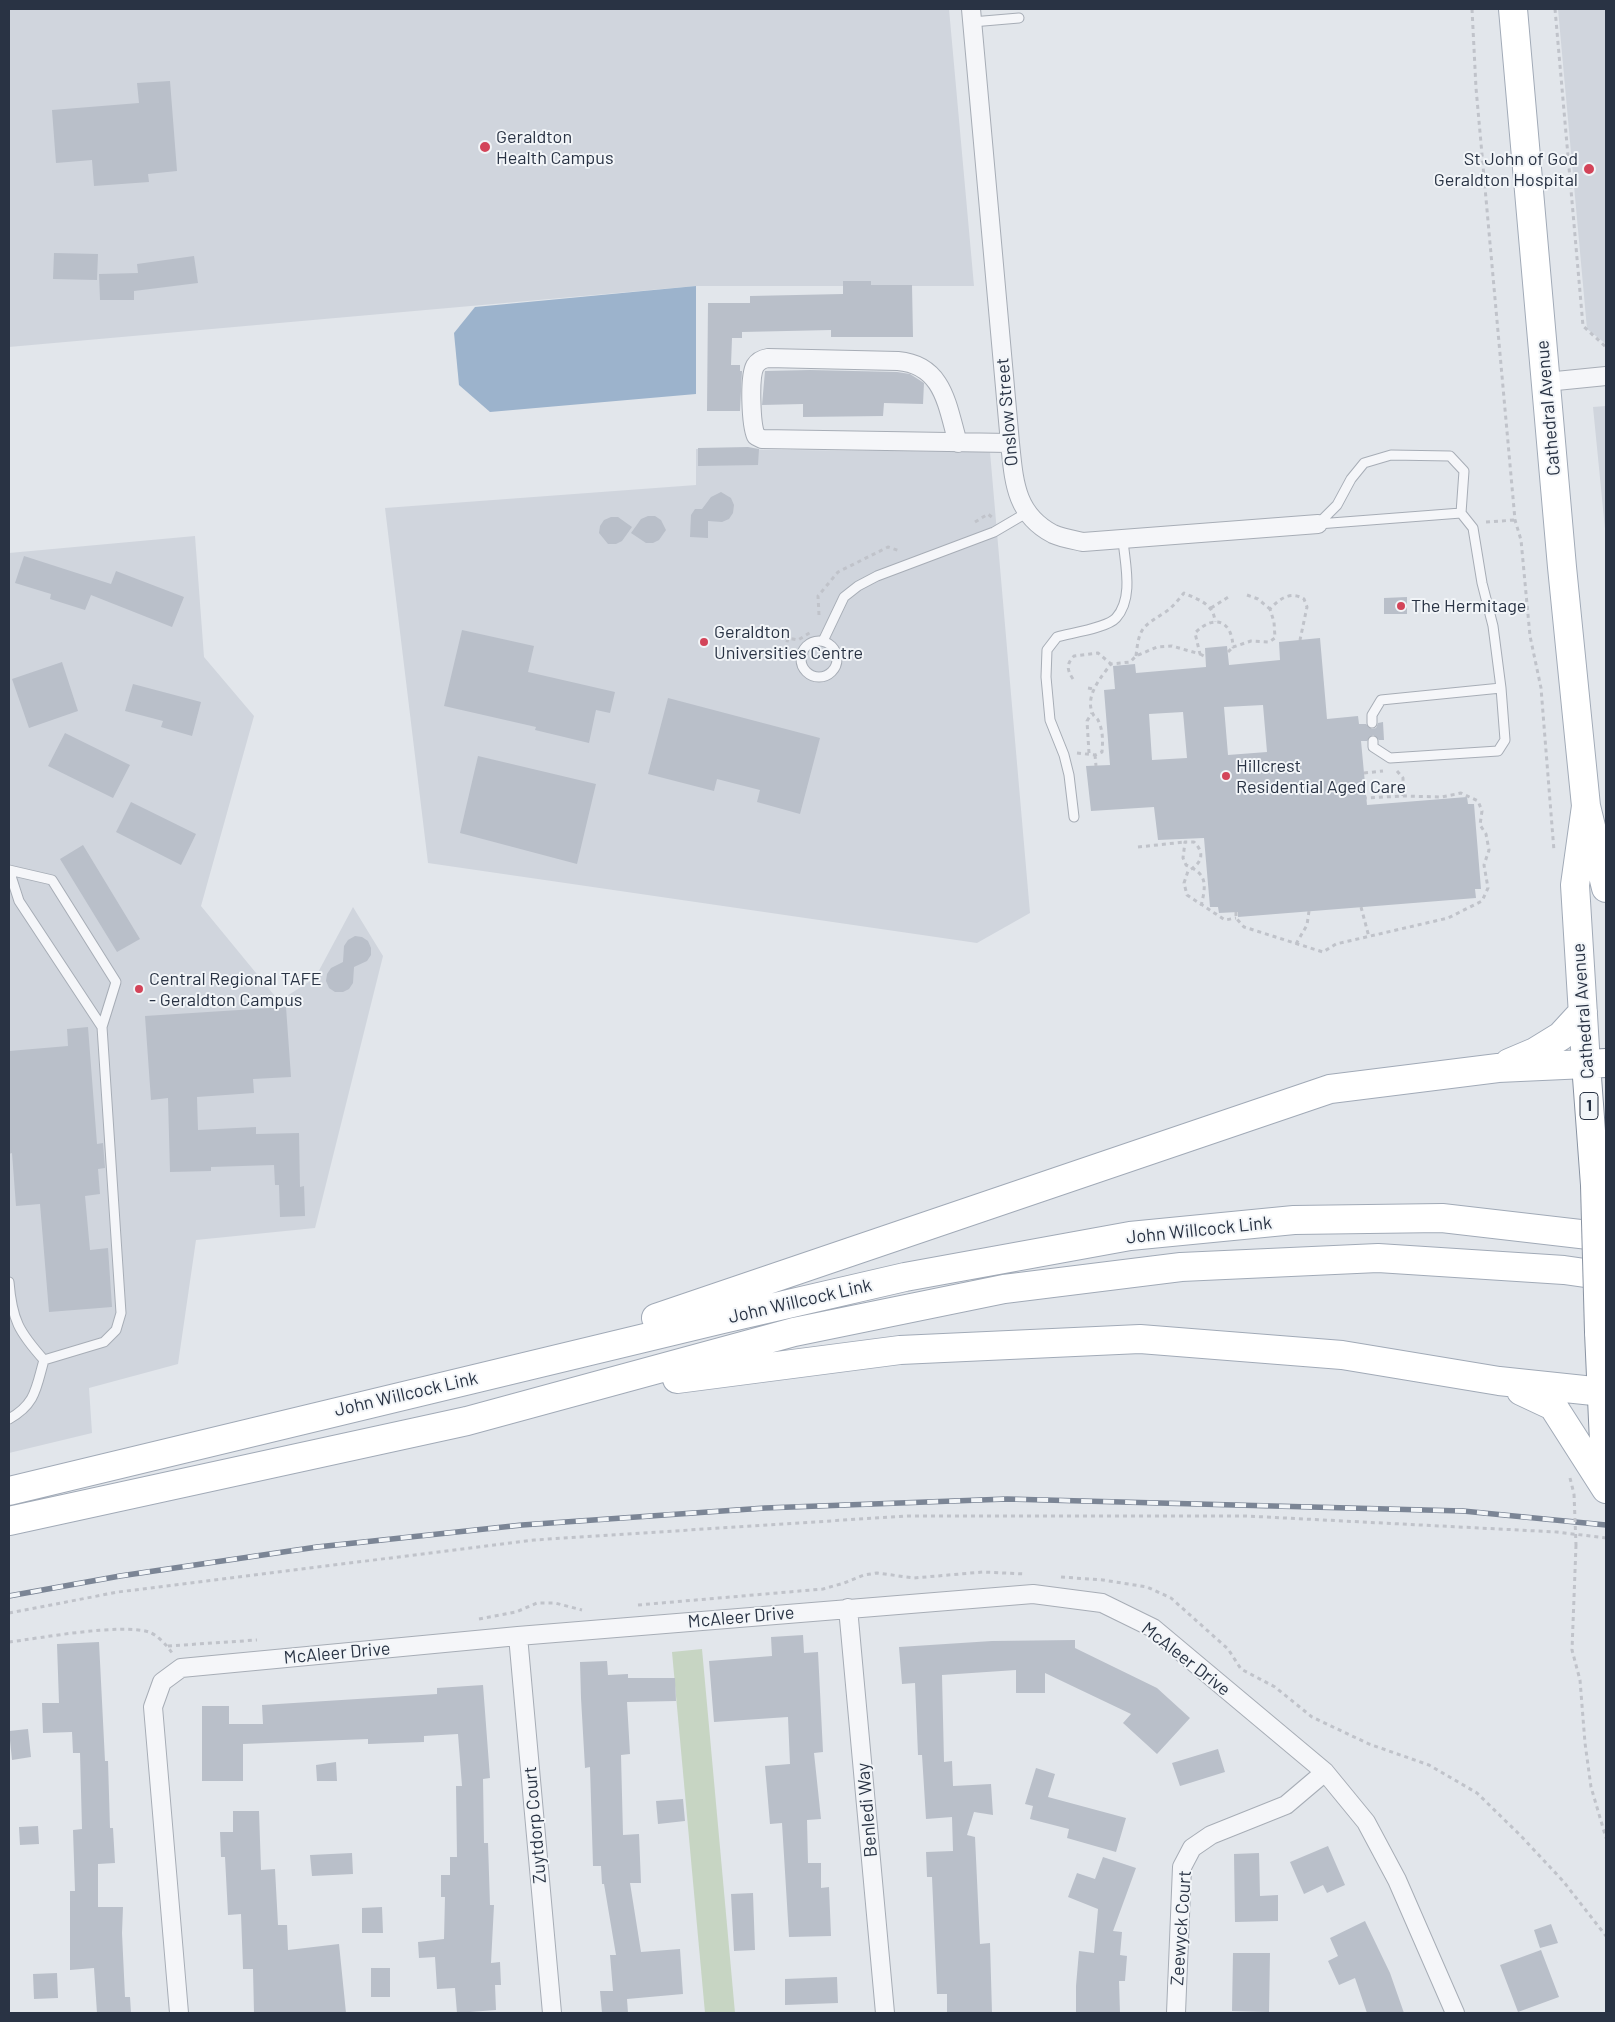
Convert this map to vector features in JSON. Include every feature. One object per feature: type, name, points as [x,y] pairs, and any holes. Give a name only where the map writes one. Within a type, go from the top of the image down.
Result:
[{"type":"main road","name":"Cathedral Avenue","points":[[1513,9],[1586,806],[1606,888]]},
{"type":"main road","name":"Cathedral Avenue","points":[[1586,806],[1575,885],[1583,1012],[1596,1064],[1595,1186],[1599,1332],[1604,1393],[1606,1508]]},
{"type":"main road","points":[[1498,1068],[1535,1052],[1561,1036],[1583,1012]]},
{"type":"main road","points":[[363,1404],[651,1320],[1330,1088],[1498,1068],[1596,1064]]},
{"type":"main road","name":"John Willcock Link","points":[[9,1491],[363,1404],[905,1277],[1130,1236],[1294,1220],[1442,1218],[1606,1237]]},
{"type":"main road","name":"John Willcock Link","points":[[9,1521],[467,1421],[794,1332],[1014,1288],[1181,1267],[1378,1258],[1564,1270],[1606,1276]]},
{"type":"main road","points":[[467,1421],[689,1377],[900,1350],[1130,1340],[1342,1355],[1499,1381],[1604,1393]]},
{"type":"main road","points":[[1499,1381],[1553,1406],[1606,1489]]},
{"type":"street","name":"Onslow Street","points":[[972,15],[1010,443],[1018,500],[1035,521],[1054,534],[1084,542],[1318,524]]},
{"type":"street","points":[[958,443],[947,405],[936,378],[918,365],[898,361],[768,358],[759,362],[754,370],[752,421],[756,436],[762,439],[958,443],[1010,443]]},
{"type":"street","points":[[1546,382],[1606,376]]},
{"type":"street","name":"McAleer Drive","points":[[179,2013],[153,1728],[153,1707],[162,1682],[180,1668],[518,1636],[1032,1594],[1102,1603],[1153,1628],[1325,1772],[1366,1822],[1397,1880],[1455,2013]]},
{"type":"street","name":"Benledi Way","points":[[848,1608],[885,2013]]},
{"type":"street","name":"Zuytdorp Court","points":[[518,1636],[552,2013]]},
{"type":"street","name":"Zeewyck Court","points":[[1176,2013],[1182,1867],[1192,1848],[1211,1835],[1286,1805],[1325,1772]]},
{"type":"lane","points":[[972,15],[1019,18]]},
{"type":"lane","points":[[1318,524],[1337,504],[1351,479],[1364,463],[1391,455],[1450,456],[1464,471],[1461,513],[1473,528],[1482,583],[1493,626],[1505,740],[1498,751],[1390,758],[1373,747],[1373,740]]},
{"type":"lane","points":[[823,641],[844,597],[858,586],[877,576],[994,532],[1028,512]]},
{"type":"lane","points":[[1318,524],[1461,513]]},
{"type":"lane","points":[[1074,817],[1069,775],[1064,755],[1050,720],[1046,677],[1047,650],[1057,637],[1090,629],[1115,620],[1125,602],[1127,586],[1123,540]]},
{"type":"lane","points":[[823,641],[835,649],[837,663],[829,675],[816,677],[804,669],[802,654],[809,644],[823,641]]},
{"type":"lane","points":[[1372,723],[1372,715],[1381,700],[1501,688]]},
{"type":"lane","points":[[9,870],[19,901],[102,1027]]},
{"type":"lane","points":[[9,870],[52,880],[116,982],[102,1027],[121,1313],[116,1330],[104,1342],[44,1360]]},
{"type":"lane","points":[[9,1282],[11,1309],[22,1335],[44,1360]]},
{"type":"lane","points":[[9,1419],[24,1411],[35,1392],[44,1360]]},
{"type":"path","points":[[1472,9],[1476,88],[1515,520],[1521,540],[1530,636],[1541,688],[1554,855]]},
{"type":"path","points":[[1555,9],[1583,326],[1606,347]]},
{"type":"path","points":[[1480,522],[1515,520]]},
{"type":"path","points":[[1136,656],[1142,630],[1151,619],[1173,606],[1184,593],[1208,605],[1214,612],[1214,622]]},
{"type":"path","points":[[1228,652],[1233,647],[1251,641],[1269,642],[1275,638],[1274,622],[1270,609],[1258,599],[1247,595]]},
{"type":"path","points":[[1270,609],[1283,598],[1292,595],[1304,600],[1307,608],[1300,640]]},
{"type":"path","points":[[1211,608],[1230,596]]},
{"type":"path","points":[[1200,654],[1195,633],[1208,622],[1227,625],[1230,630],[1233,647]]},
{"type":"path","points":[[785,650],[788,638]]},
{"type":"path","points":[[1073,679],[1068,671],[1068,662],[1074,656],[1098,653],[1111,664],[1130,662],[1136,656],[1157,647],[1172,646],[1206,657]]},
{"type":"path","points":[[1089,753],[1087,721],[1092,714],[1091,697],[1094,689],[1111,664]]},
{"type":"path","points":[[1088,688],[1094,689]]},
{"type":"path","points":[[1064,755],[1089,753],[1095,755],[1102,752],[1104,740],[1098,720],[1092,714]]},
{"type":"path","points":[[1095,755],[1096,766]]},
{"type":"path","points":[[1403,778],[1403,796]]},
{"type":"path","points":[[1236,912],[1236,918],[1244,927],[1323,952],[1336,944],[1448,918],[1482,901],[1488,888],[1484,865],[1489,850],[1486,834],[1480,825],[1482,811],[1478,801],[1461,793],[1442,797],[1403,796],[1366,798]]},
{"type":"path","points":[[1185,842],[1183,858],[1186,865],[1201,873],[1204,881],[1201,906]]},
{"type":"path","points":[[1138,847],[1194,842],[1199,847],[1202,857],[1200,864],[1188,871],[1184,883],[1187,895],[1225,920],[1236,918]]},
{"type":"path","points":[[1361,907],[1369,937]]},
{"type":"path","points":[[1296,944],[1307,925],[1309,911]]},
{"type":"path","points":[[1574,1494],[1576,1546],[1572,1650],[1580,1680],[1591,1787],[1606,1838]]},
{"type":"path","points":[[9,1613],[118,1592],[534,1540],[907,1516],[1246,1516],[1557,1532],[1606,1538]]},
{"type":"path","points":[[634,1606],[823,1589],[864,1575],[877,1573],[914,1578],[983,1572],[1031,1575]]},
{"type":"path","points":[[1058,1577],[1103,1580],[1147,1587],[1171,1598],[1228,1650],[1241,1669],[1276,1687],[1312,1717],[1369,1744],[1429,1765],[1477,1793],[1521,1836],[1563,1882],[1606,1936]]},
{"type":"path","points":[[469,1620],[516,1612],[537,1603],[556,1603],[589,1610]]},
{"type":"path","points":[[9,1642],[127,1630],[150,1632],[168,1646],[174,1658]]},
{"type":"path","points":[[168,1646],[261,1640]]},
{"type":"shaded area","name":"Geraldton Health Campus","points":[[9,9],[949,9],[974,286],[696,286],[9,347]]},
{"type":"shaded area","name":"St John of God Geraldton Hospital","points":[[1558,9],[1606,9],[1606,344],[1587,329]]},
{"type":"shaded area","points":[[1606,406],[1606,539],[1593,407]]},
{"type":"shaded area","name":"Geraldton Universities Centre","points":[[696,449],[990,452],[1030,913],[977,943],[428,863],[385,508],[696,485]]},
{"type":"shaded area","name":"Central Regional TAFE - Geraldton Campus","points":[[195,536],[204,657],[254,716],[201,906],[279,1001],[315,978],[353,907],[383,956],[315,1228],[196,1240],[178,1364],[89,1388],[92,1433],[9,1453],[9,553]]},
{"type":"green space","points":[[702,1649],[735,2013],[705,2013],[672,1652]]},
{"type":"water","points":[[696,286],[696,394],[490,412],[459,385],[454,333],[475,307]]},
{"type":"building","points":[[170,81],[177,171],[148,174],[149,182],[94,186],[92,160],[56,163],[52,110],[139,103],[137,83]]},
{"type":"building","points":[[54,253],[98,254],[97,280],[53,279]]},
{"type":"building","points":[[194,256],[198,283],[134,291],[134,300],[100,300],[99,274],[138,273],[137,264]]},
{"type":"building","points":[[843,281],[871,281],[871,285],[912,285],[913,337],[831,337],[831,330],[742,332],[742,338],[732,338],[731,365],[740,365],[740,371],[742,371],[740,411],[707,411],[708,303],[750,303],[750,296],[843,294]]},
{"type":"building","points":[[810,370],[910,374],[924,383],[923,404],[884,403],[883,416],[803,417],[803,404],[762,405],[765,371]]},
{"type":"building","points":[[748,447],[759,449],[758,465],[698,466],[698,448]]},
{"type":"building","points":[[721,492],[731,498],[734,505],[733,513],[729,519],[722,522],[708,521],[708,538],[690,537],[691,515],[695,509],[702,509],[711,497]]},
{"type":"building","points":[[655,516],[661,520],[666,530],[659,540],[653,543],[646,543],[631,533],[641,519]]},
{"type":"building","points":[[618,517],[632,527],[622,541],[616,544],[608,544],[599,533],[600,526],[604,520]]},
{"type":"building","points":[[24,556],[111,584],[116,571],[184,597],[172,627],[91,595],[85,610],[50,599],[51,594],[15,583]]},
{"type":"building","points":[[1407,597],[1407,614],[1384,614],[1384,598]]},
{"type":"building","points":[[462,630],[534,646],[528,672],[615,692],[610,713],[596,710],[589,743],[535,730],[536,727],[444,706]]},
{"type":"building","name":"Hillcrest Residential Aged Care","points":[[1320,638],[1327,719],[1358,716],[1359,724],[1366,724],[1372,729],[1376,728],[1378,723],[1383,722],[1384,740],[1379,740],[1373,735],[1367,741],[1361,741],[1367,805],[1467,797],[1468,804],[1474,804],[1481,889],[1475,889],[1476,898],[1238,917],[1238,912],[1219,913],[1218,907],[1210,907],[1204,838],[1158,840],[1154,807],[1091,811],[1086,766],[1110,765],[1104,690],[1115,689],[1113,666],[1135,664],[1136,673],[1206,667],[1205,648],[1227,646],[1229,665],[1280,660],[1279,642]],"holes":[[[1263,705],[1267,752],[1228,755],[1224,707]],[[1183,712],[1187,758],[1152,760],[1149,714]]]},
{"type":"building","points":[[62,662],[78,711],[29,728],[12,679]]},
{"type":"building","points":[[133,684],[201,702],[192,736],[161,727],[163,721],[125,711]]},
{"type":"building","points":[[668,698],[820,738],[800,814],[757,802],[760,790],[717,779],[714,791],[648,774]]},
{"type":"building","points":[[65,733],[130,765],[113,798],[48,766]]},
{"type":"building","points":[[478,756],[596,784],[577,864],[460,833]]},
{"type":"building","points":[[131,802],[196,834],[181,865],[116,832]]},
{"type":"building","points":[[83,845],[140,939],[117,952],[60,859]]},
{"type":"building","points":[[355,936],[362,937],[368,941],[371,955],[367,961],[354,967],[353,983],[349,989],[343,992],[335,992],[329,988],[326,981],[327,974],[331,968],[343,962],[344,946],[348,940]]},
{"type":"building","points":[[286,1007],[291,1077],[253,1079],[254,1093],[197,1097],[198,1130],[256,1127],[256,1134],[299,1133],[300,1187],[304,1186],[305,1216],[280,1217],[279,1185],[275,1185],[274,1165],[211,1167],[211,1171],[170,1172],[168,1098],[151,1100],[145,1016]]},
{"type":"building","points":[[88,1027],[97,1144],[103,1143],[105,1168],[98,1169],[100,1194],[85,1196],[90,1250],[108,1248],[112,1307],[49,1312],[40,1204],[16,1206],[12,1153],[9,1154],[9,1051],[68,1046],[67,1029]]},
{"type":"building","points":[[803,1635],[804,1653],[818,1652],[823,1752],[814,1753],[821,1819],[807,1820],[808,1863],[821,1863],[821,1888],[829,1887],[831,1936],[789,1937],[782,1823],[770,1824],[765,1766],[790,1764],[788,1717],[714,1722],[709,1661],[772,1656],[771,1637]]},
{"type":"building","points":[[1075,1640],[1075,1648],[1157,1688],[1190,1718],[1157,1754],[1123,1723],[1131,1714],[1045,1673],[1045,1693],[1016,1693],[1016,1670],[942,1675],[944,1762],[952,1761],[953,1786],[991,1784],[993,1815],[974,1812],[967,1835],[975,1837],[980,1944],[990,1943],[992,2013],[947,2013],[947,1994],[937,1994],[932,1877],[927,1877],[926,1852],[953,1851],[952,1817],[926,1819],[922,1755],[918,1755],[915,1683],[902,1684],[899,1647],[992,1641]]},
{"type":"building","points":[[99,1642],[105,1761],[108,1761],[110,1828],[113,1828],[115,1863],[98,1864],[98,1907],[123,1907],[122,1933],[125,1997],[130,1997],[131,2013],[97,2013],[94,1968],[70,1970],[70,1891],[75,1891],[73,1830],[82,1829],[80,1753],[73,1753],[72,1732],[43,1733],[42,1703],[59,1703],[57,1644]]},
{"type":"building","points":[[607,1661],[608,1675],[628,1674],[628,1678],[675,1678],[676,1701],[627,1702],[630,1754],[621,1755],[623,1835],[639,1834],[641,1883],[630,1883],[641,1952],[680,1949],[683,1994],[627,1999],[628,2013],[602,2013],[600,1991],[613,1991],[610,1955],[616,1955],[604,1884],[602,1884],[601,1866],[593,1866],[590,1767],[585,1768],[580,1662]]},
{"type":"building","points":[[483,1685],[490,1778],[483,1779],[484,1843],[488,1843],[490,1905],[494,1905],[491,1963],[500,1962],[501,1985],[495,1985],[496,2010],[457,2013],[455,1988],[437,1989],[435,1957],[419,1958],[418,1942],[444,1939],[445,1897],[441,1897],[441,1875],[450,1875],[450,1857],[457,1857],[456,1786],[462,1786],[458,1734],[424,1736],[424,1742],[368,1744],[368,1739],[243,1744],[243,1781],[202,1781],[202,1706],[229,1706],[229,1724],[263,1724],[262,1705],[437,1694],[437,1688]]},
{"type":"building","points":[[28,1729],[31,1757],[12,1760],[9,1731]]},
{"type":"building","points":[[1218,1749],[1225,1772],[1180,1786],[1172,1763]]},
{"type":"building","points":[[336,1762],[337,1781],[317,1781],[316,1765]]},
{"type":"building","points":[[1036,1768],[1055,1774],[1048,1797],[1126,1818],[1116,1852],[1067,1838],[1069,1829],[1030,1819],[1033,1806],[1025,1804]]},
{"type":"building","points":[[683,1799],[685,1821],[658,1824],[656,1801]]},
{"type":"building","points":[[233,1811],[259,1811],[261,1870],[275,1869],[278,1925],[287,1925],[288,1950],[339,1944],[346,2013],[254,2013],[253,1969],[243,1969],[241,1914],[228,1915],[225,1857],[221,1857],[220,1832],[233,1832]]},
{"type":"building","points":[[38,1826],[39,1844],[20,1845],[19,1827]]},
{"type":"building","points":[[1328,1846],[1345,1885],[1327,1893],[1323,1885],[1304,1894],[1290,1862]]},
{"type":"building","points":[[352,1853],[353,1874],[312,1876],[310,1855]]},
{"type":"building","points":[[1259,1853],[1260,1896],[1278,1895],[1278,1921],[1235,1922],[1234,1854]]},
{"type":"building","points":[[1103,1857],[1136,1868],[1113,1931],[1122,1932],[1120,1955],[1127,1956],[1125,1981],[1119,1981],[1120,2013],[1076,2013],[1079,1951],[1094,1953],[1098,1909],[1068,1897],[1077,1873],[1095,1879]]},
{"type":"building","points":[[753,1893],[755,1950],[734,1951],[731,1894]]},
{"type":"building","points":[[382,1907],[383,1933],[362,1933],[362,1908]]},
{"type":"building","points":[[1365,1921],[1390,1973],[1404,2013],[1367,2013],[1355,1978],[1339,1985],[1328,1961],[1338,1956],[1330,1938]]},
{"type":"building","points":[[1551,1924],[1558,1943],[1540,1948],[1534,1930]]},
{"type":"building","points":[[1541,1950],[1559,1997],[1518,2012],[1500,1965]]},
{"type":"building","points":[[1233,1953],[1270,1953],[1269,2012],[1232,2011]]},
{"type":"building","points":[[371,1968],[390,1968],[390,1997],[371,1997]]},
{"type":"building","points":[[57,1973],[58,1998],[34,1999],[33,1974]]},
{"type":"building","points":[[837,1977],[838,2003],[785,2005],[785,1979]]},
{"type":"railway","points":[[9,1596],[120,1576],[317,1547],[522,1525],[765,1508],[1007,1499],[1463,1511],[1606,1525]]},
{"type":"place","name":"Geraldton Health Campus","points":[[485,147]]},
{"type":"place","name":"St John of God Geraldton Hospital","points":[[1589,169]]},
{"type":"place","name":"The Hermitage","points":[[1401,606]]},
{"type":"place","name":"Geraldton Universities Centre","points":[[704,642]]},
{"type":"place","name":"Hillcrest Residential Aged Care","points":[[1226,776]]},
{"type":"place","name":"Central Regional TAFE - Geraldton Campus","points":[[139,989]]}]
